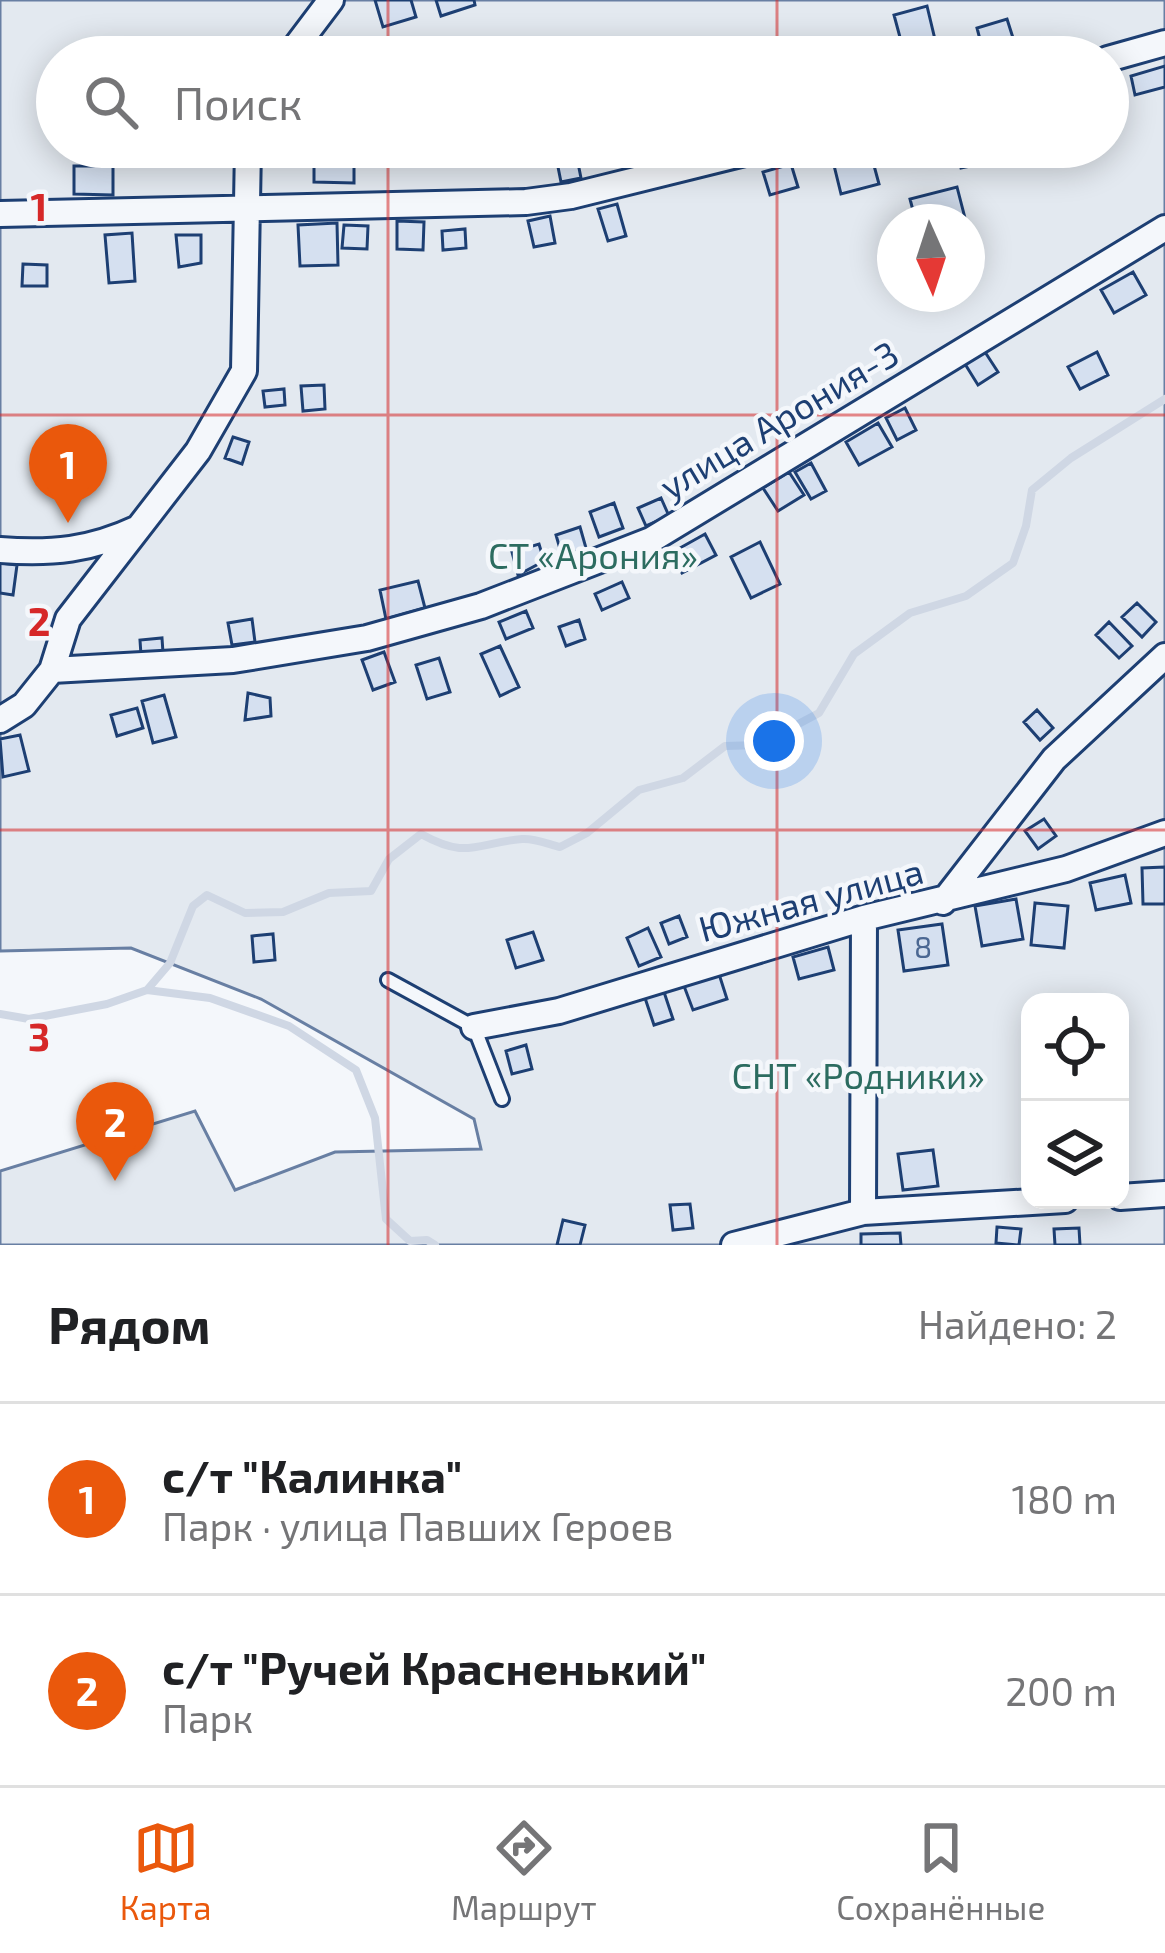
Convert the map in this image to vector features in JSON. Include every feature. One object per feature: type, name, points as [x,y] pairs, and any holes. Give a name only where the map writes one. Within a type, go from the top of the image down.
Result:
[{"type":"street","points":[[304,36],[331,0]]},
{"type":"street","points":[[1129,53],[1165,43]]},
{"type":"street","points":[[0,720],[24,705],[52,670],[68,620],[199,451],[244,371],[247,168]]},
{"type":"street","points":[[0,214],[526,202],[684,168]]},
{"type":"street","name":"улица Арония-3","points":[[52,670],[233,660],[367,638],[482,606],[651,540],[1165,228]]},
{"type":"street","points":[[0,550],[48,554],[86,549],[141,526]]},
{"type":"street","points":[[943,902],[1054,759],[1165,656]]},
{"type":"street","name":"Южная улица","points":[[474,1027],[559,1011],[864,918],[1066,869],[1165,833]]},
{"type":"street","points":[[863,1212],[864,918]]},
{"type":"street","points":[[1129,1196],[1165,1194]]},
{"type":"street","points":[[734,1245],[863,1212],[1021,1203]]},
{"type":"lane","points":[[388,980],[474,1027],[502,1099]]},
{"type":"green space","name":"СТ «Арония»","points":[[0,0],[1165,0],[1165,1245],[0,1245],[0,1171],[195,1111],[235,1190],[335,1152],[481,1149],[474,1119],[261,999],[131,948],[0,951]]},
{"type":"building","points":[[375,0],[411,0],[416,17],[383,27]]},
{"type":"building","points":[[436,0],[474,0],[475,5],[441,16]]},
{"type":"building","points":[[927,6],[934,36],[900,36],[894,15]]},
{"type":"building","points":[[1007,19],[1012,36],[979,36],[977,28]]},
{"type":"building","points":[[1165,66],[1165,87],[1135,95],[1131,76]]},
{"type":"building","points":[[74,168],[113,168],[113,195],[74,194]]},
{"type":"building","points":[[314,168],[354,168],[354,183],[314,182]]},
{"type":"building","points":[[558,168],[579,168],[581,178],[561,182]]},
{"type":"building","points":[[792,168],[798,187],[770,195],[763,172]]},
{"type":"building","points":[[835,168],[875,168],[879,184],[841,194]]},
{"type":"building","points":[[957,187],[961,204],[911,204],[910,199]]},
{"type":"building","points":[[617,204],[626,236],[608,241],[598,209]]},
{"type":"building","points":[[550,216],[555,243],[534,247],[528,221]]},
{"type":"building","points":[[397,221],[424,222],[423,250],[397,249]]},
{"type":"building","points":[[337,223],[338,265],[300,266],[298,225]]},
{"type":"building","points":[[344,225],[368,226],[367,249],[342,248]]},
{"type":"building","points":[[465,229],[466,248],[443,250],[442,231]]},
{"type":"building","points":[[132,233],[135,281],[109,283],[105,235]]},
{"type":"building","points":[[176,235],[201,235],[201,263],[179,267]]},
{"type":"building","points":[[23,264],[47,265],[47,286],[22,286]]},
{"type":"building","points":[[1133,272],[1146,295],[1114,313],[1101,290]]},
{"type":"building","points":[[985,352],[998,372],[978,385],[965,364]]},
{"type":"building","points":[[1097,352],[1108,375],[1080,389],[1068,367]]},
{"type":"building","points":[[324,385],[325,409],[303,411],[301,386]]},
{"type":"building","points":[[284,389],[285,405],[265,407],[263,391]]},
{"type":"building","points":[[905,408],[916,430],[897,440],[886,418]]},
{"type":"building","points":[[878,423],[892,447],[859,465],[846,442]]},
{"type":"building","points":[[233,437],[249,442],[242,464],[225,458]]},
{"type":"building","points":[[811,463],[826,491],[811,499],[795,472]]},
{"type":"building","points":[[789,472],[804,495],[778,511],[763,488]]},
{"type":"building","points":[[661,498],[669,516],[646,526],[638,508]]},
{"type":"building","points":[[614,503],[623,528],[599,537],[590,512]]},
{"type":"building","points":[[580,527],[586,548],[562,556],[556,535]]},
{"type":"building","points":[[705,534],[716,555],[682,573],[671,553]]},
{"type":"building","points":[[760,542],[780,584],[751,598],[731,557]]},
{"type":"building","points":[[539,544],[544,561],[518,575],[512,552]]},
{"type":"building","points":[[0,563],[17,565],[13,595],[0,593]]},
{"type":"building","points":[[418,581],[425,608],[386,619],[380,590]]},
{"type":"building","points":[[622,582],[629,598],[602,610],[595,594]]},
{"type":"building","points":[[1137,603],[1156,622],[1142,637],[1122,617]]},
{"type":"building","points":[[526,611],[533,628],[506,639],[499,622]]},
{"type":"building","points":[[252,619],[255,642],[232,645],[228,623]]},
{"type":"building","points":[[579,620],[585,639],[566,646],[559,627]]},
{"type":"building","points":[[1109,622],[1132,646],[1119,658],[1096,635]]},
{"type":"building","points":[[162,638],[163,653],[141,655],[140,640]]},
{"type":"building","points":[[500,646],[519,687],[500,696],[481,654]]},
{"type":"building","points":[[384,652],[395,682],[373,690],[362,660]]},
{"type":"building","points":[[439,658],[450,692],[427,699],[416,665]]},
{"type":"building","points":[[248,693],[270,698],[271,716],[245,720]]},
{"type":"building","points":[[164,695],[176,737],[153,743],[142,701]]},
{"type":"building","points":[[137,708],[143,728],[117,736],[111,715]]},
{"type":"building","points":[[1037,710],[1053,728],[1040,740],[1024,722]]},
{"type":"building","points":[[20,735],[29,771],[3,777],[0,739]]},
{"type":"building","points":[[1044,819],[1056,836],[1038,849],[1025,831]]},
{"type":"building","points":[[1165,867],[1165,904],[1143,904],[1142,868]]},
{"type":"building","points":[[1125,875],[1131,903],[1096,910],[1090,883]]},
{"type":"building","points":[[1016,899],[1023,939],[982,946],[975,906]]},
{"type":"building","points":[[1035,903],[1068,906],[1064,948],[1031,945]]},
{"type":"building","points":[[679,916],[687,937],[669,944],[661,923]]},
{"type":"building","points":[[942,924],[948,965],[904,971],[898,930]]},
{"type":"building","points":[[648,928],[661,957],[639,966],[627,938]]},
{"type":"building","points":[[533,932],[543,960],[516,968],[507,940]]},
{"type":"building","points":[[273,934],[275,960],[254,962],[252,936]]},
{"type":"building","points":[[828,947],[834,970],[799,979],[793,957]]},
{"type":"building","points":[[719,974],[727,999],[693,1010],[684,986]]},
{"type":"building","points":[[664,992],[673,1019],[654,1025],[645,998]]},
{"type":"building","points":[[526,1045],[532,1069],[512,1074],[506,1051]]},
{"type":"building","points":[[933,1150],[938,1186],[903,1190],[898,1154]]},
{"type":"building","points":[[690,1204],[693,1228],[673,1230],[670,1205]]},
{"type":"building","points":[[563,1220],[585,1225],[580,1245],[557,1245]]},
{"type":"building","points":[[997,1227],[1021,1229],[1019,1245],[996,1243]]},
{"type":"building","points":[[1079,1228],[1080,1245],[1055,1245],[1054,1229]]},
{"type":"building","points":[[900,1233],[901,1245],[861,1245],[861,1234]]},
{"type":"waterway","points":[[0,1014],[29,1019],[107,1004],[147,990],[170,963],[193,906],[207,895],[245,913],[283,912],[329,893],[371,891],[389,859],[421,834],[461,848],[527,839],[560,847],[587,833],[639,790],[683,778],[725,746],[759,745],[819,713],[854,654],[910,613],[966,596],[1013,563],[1032,490],[1071,458],[1165,399]]},
{"type":"waterway","points":[[147,990],[210,998],[289,1026],[356,1070],[375,1118],[386,1219],[410,1241],[427,1240],[435,1245]]},
{"type":"place","name":"с/т \"Калинка\"","points":[[68,523]]},
{"type":"place","name":"с/т \"Ручей Красненький\"","points":[[115,1181]]},
{"type":"park label","name":"СНТ «Родники»","points":[[858,1076]]}]
